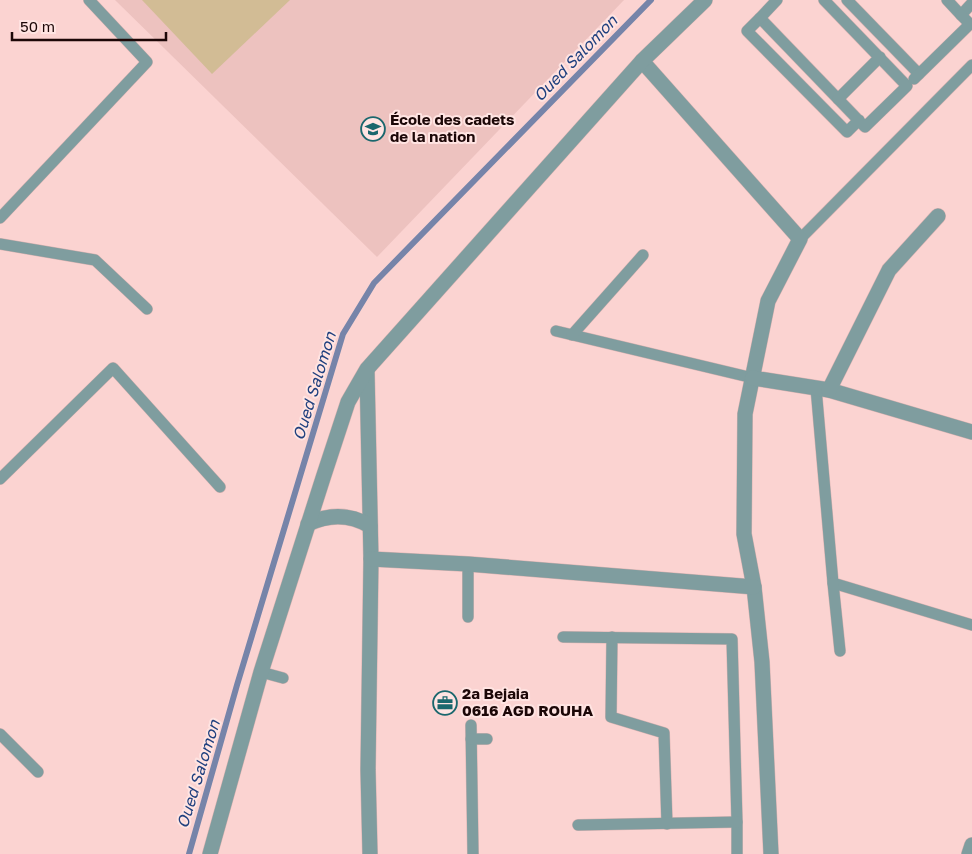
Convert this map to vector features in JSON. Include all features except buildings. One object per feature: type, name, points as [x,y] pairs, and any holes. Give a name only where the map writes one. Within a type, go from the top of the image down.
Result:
[{"type":"street","points":[[210,854],[260,672],[348,402],[367,369],[642,61],[705,0]]},
{"type":"street","points":[[642,61],[800,239],[768,301],[745,414],[744,534],[754,587],[762,662],[771,854]]},
{"type":"street","points":[[823,389],[889,270],[938,216]]},
{"type":"street","points":[[367,369],[371,559],[368,770],[370,854]]},
{"type":"street","points":[[752,378],[823,389],[972,432]]},
{"type":"street","points":[[308,524],[323,518],[339,516],[356,519],[370,526]]},
{"type":"street","points":[[371,559],[468,564],[754,587]]},
{"type":"street","points":[[969,854],[972,846]]},
{"type":"lane","points":[[0,218],[147,62],[89,0]]},
{"type":"lane","points":[[777,0],[747,31],[847,132],[859,120]]},
{"type":"lane","points":[[824,0],[907,86]]},
{"type":"lane","points":[[847,0],[919,74]]},
{"type":"lane","points":[[760,18],[865,127],[970,24],[946,0]]},
{"type":"lane","points":[[961,15],[972,4]]},
{"type":"lane","points":[[838,98],[880,57]]},
{"type":"lane","points":[[800,239],[972,65]]},
{"type":"lane","points":[[0,244],[95,260],[147,309]]},
{"type":"lane","points":[[572,335],[643,255]]},
{"type":"lane","points":[[556,331],[752,378]]},
{"type":"lane","points":[[0,479],[113,368],[220,487]]},
{"type":"lane","points":[[823,389],[833,583],[840,651]]},
{"type":"lane","points":[[468,564],[468,617]]},
{"type":"lane","points":[[833,583],[972,625]]},
{"type":"lane","points":[[563,637],[634,633],[732,639],[737,822],[736,854]]},
{"type":"lane","points":[[608,634],[611,717],[664,733],[667,824]]},
{"type":"lane","points":[[260,672],[283,678]]},
{"type":"lane","points":[[470,725],[470,818],[473,854]]},
{"type":"lane","points":[[0,734],[38,772]]},
{"type":"lane","points":[[471,739],[486,739]]},
{"type":"lane","points":[[578,825],[631,828],[667,824],[737,822]]},
{"type":"shaded area","name":"École des cadets de la nation","points":[[115,0],[624,0],[377,257]]},
{"type":"shaded area","points":[[142,0],[290,0],[212,74]]},
{"type":"waterway","name":"Oued Salomon","points":[[189,854],[237,685],[343,334],[374,283],[651,0]]},
{"type":"place","name":"École des cadets de la nation","points":[[373,129]]},
{"type":"place","name":"2a Bejaia 0616 AGD ROUHA","points":[[445,703]]}]
